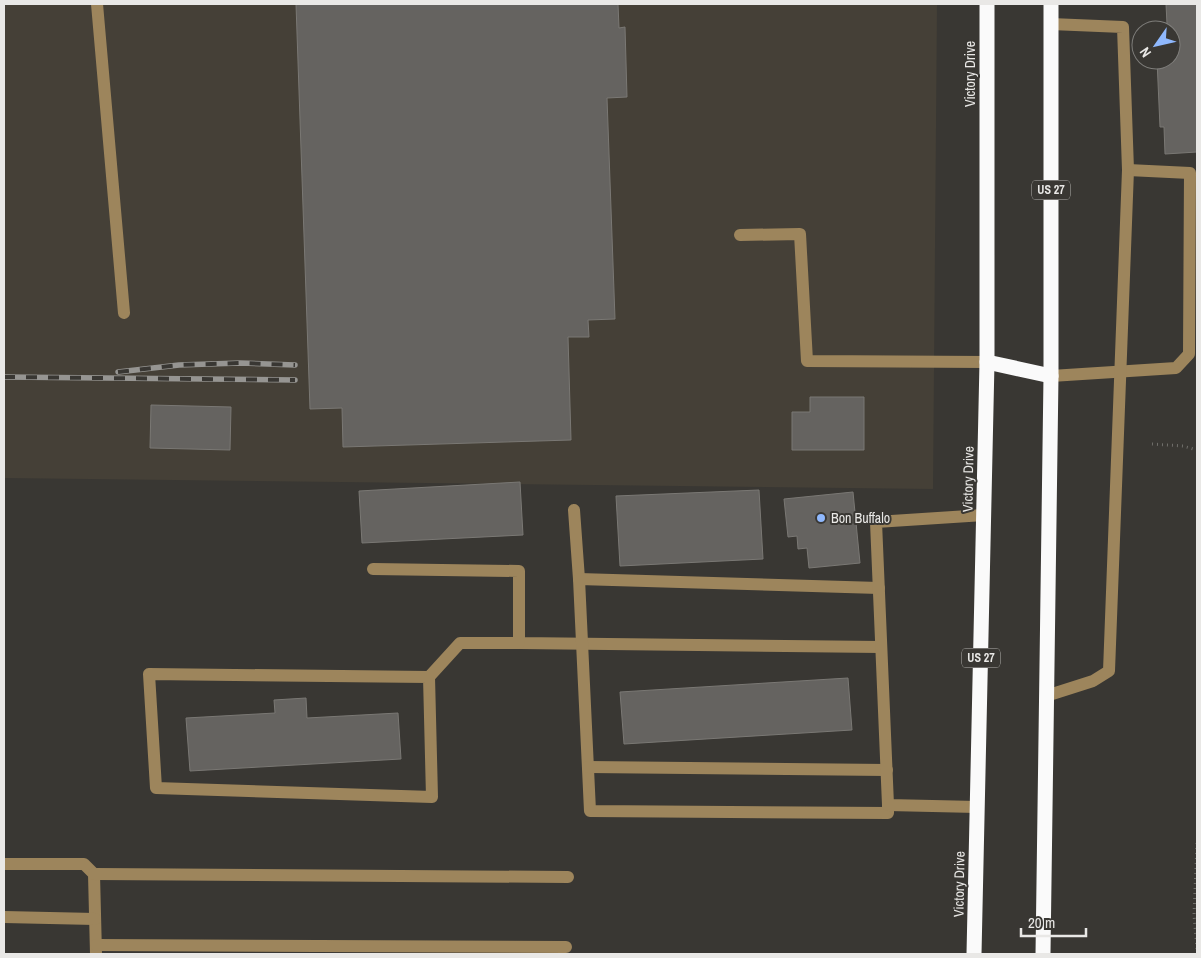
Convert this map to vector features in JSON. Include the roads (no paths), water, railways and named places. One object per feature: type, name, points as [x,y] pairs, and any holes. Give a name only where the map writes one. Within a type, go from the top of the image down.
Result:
[{"type":"highway","name":"Victory Drive","points":[[974,954],[987,362],[986,4]]},
{"type":"highway","name":"US 27","points":[[1043,954],[1051,376],[1051,4]]},
{"type":"highway","points":[[987,362],[1051,376]]},
{"type":"lane","points":[[97,4],[124,313]]},
{"type":"lane","points":[[1046,696],[1093,681],[1109,671],[1128,170],[1123,28],[1051,24]]},
{"type":"lane","points":[[1051,376],[1176,368],[1189,354],[1190,173],[1128,170]]},
{"type":"lane","points":[[740,235],[800,234],[807,361],[987,362]]},
{"type":"lane","points":[[574,510],[590,811],[888,814],[876,522],[984,515]]},
{"type":"lane","points":[[373,569],[519,571],[519,643]]},
{"type":"lane","points":[[579,579],[879,588]]},
{"type":"lane","points":[[429,677],[149,674],[156,788],[432,797],[429,677],[460,643],[881,647]]},
{"type":"lane","points":[[588,767],[887,770]]},
{"type":"lane","points":[[888,805],[977,807]]},
{"type":"lane","points":[[4,864],[84,864],[94,874],[96,949],[566,947]]},
{"type":"lane","points":[[94,874],[568,877]]},
{"type":"lane","points":[[4,917],[95,919]]},
{"type":"railway","points":[[118,372],[179,365],[240,363],[295,365]]},
{"type":"railway","points":[[4,377],[295,380]]},
{"type":"place","name":"Bon Buffalo","points":[[821,518]]}]
